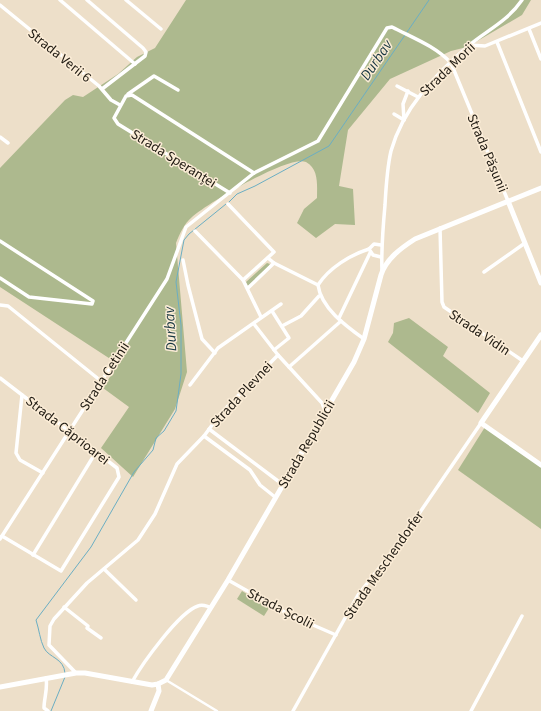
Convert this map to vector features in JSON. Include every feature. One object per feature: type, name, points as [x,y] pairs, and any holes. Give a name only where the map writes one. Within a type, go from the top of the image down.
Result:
[{"type":"main road","points":[[383,261],[407,244],[440,228],[541,188]]},
{"type":"main road","name":"Strada Pășunii","points":[[508,201],[541,283]]},
{"type":"main road","name":"Strada Republicii","points":[[166,680],[228,580],[282,484],[354,362],[364,339],[382,272],[383,261]]},
{"type":"main road","name":"Strada Meschendorfer","points":[[481,423],[541,335]]},
{"type":"main road","points":[[481,423],[541,465]]},
{"type":"main road","points":[[0,687],[46,678],[85,673],[132,682],[158,684],[166,680]]},
{"type":"main road","points":[[151,711],[159,691],[158,684]]},
{"type":"street","points":[[60,0],[135,64]]},
{"type":"street","points":[[87,0],[146,52],[145,56],[102,89]]},
{"type":"street","points":[[126,0],[161,29]]},
{"type":"street","name":"Strada Morii","points":[[383,261],[381,245],[390,159],[395,141],[404,120],[418,96],[428,83],[470,45],[511,15],[522,0]]},
{"type":"street","name":"Strada Verii 6","points":[[0,5],[102,89],[111,100],[120,105]]},
{"type":"street","points":[[470,45],[480,47],[497,42],[541,23]]},
{"type":"street","name":"Strada Cetinii","points":[[1,537],[167,280],[186,227],[254,173],[318,141],[384,31],[389,27],[400,31],[440,52],[451,63]]},
{"type":"street","points":[[529,28],[541,59]]},
{"type":"street","points":[[497,42],[541,152]]},
{"type":"street","name":"Strada Pășunii","points":[[451,63],[508,201]]},
{"type":"street","points":[[120,105],[128,94],[154,76],[178,90]]},
{"type":"street","points":[[397,86],[418,96]]},
{"type":"street","points":[[404,120],[403,104],[408,91]]},
{"type":"street","points":[[128,94],[132,95],[254,173]]},
{"type":"street","name":"Strada Speranței","points":[[120,105],[114,118],[118,124],[230,193]]},
{"type":"street","points":[[394,114],[404,120]]},
{"type":"street","points":[[0,137],[8,143]]},
{"type":"street","points":[[228,204],[273,249],[273,252],[268,258],[243,280]]},
{"type":"street","name":"Strada Vidin","points":[[440,228],[442,302],[444,307],[523,361]]},
{"type":"street","points":[[195,231],[243,280],[261,317]]},
{"type":"street","points":[[0,241],[93,301],[92,304],[29,297],[0,278]]},
{"type":"street","points":[[484,272],[525,243]]},
{"type":"street","points":[[289,367],[340,319],[369,251],[374,244],[381,245]]},
{"type":"street","points":[[364,339],[340,319],[319,296],[318,285],[333,268],[355,253],[369,251],[383,261]]},
{"type":"street","points":[[268,258],[274,263],[318,285]]},
{"type":"street","points":[[183,260],[202,339],[215,353]]},
{"type":"street","points":[[248,288],[274,263]]},
{"type":"street","points":[[282,326],[301,316],[319,296]]},
{"type":"street","points":[[190,385],[215,353],[230,338],[254,324],[261,317],[280,304]]},
{"type":"street","points":[[1,305],[8,306],[101,382]]},
{"type":"street","points":[[272,310],[289,338],[274,350]]},
{"type":"street","points":[[254,324],[278,355],[322,403],[325,411]]},
{"type":"street","name":"Strada Plevnei","points":[[275,497],[260,485],[250,470],[204,436],[225,408],[278,355]]},
{"type":"street","name":"Strada Căprioarei","points":[[0,378],[117,468],[119,477],[61,571],[33,555]]},
{"type":"street","points":[[22,395],[16,454],[20,460],[43,473]]},
{"type":"street","points":[[322,403],[330,403]]},
{"type":"street","name":"Strada Meschendorfer","points":[[293,711],[362,589],[401,540],[481,423]]},
{"type":"street","points":[[209,429],[282,484]]},
{"type":"street","points":[[73,674],[51,649],[48,641],[50,626],[87,583],[138,540],[155,514],[177,464],[204,436]]},
{"type":"street","points":[[1,537],[33,555],[96,452]]},
{"type":"street","points":[[104,569],[136,600]]},
{"type":"street","name":"Strada Școlii","points":[[228,580],[290,615],[336,635]]},
{"type":"street","points":[[132,682],[140,669],[165,637],[193,608],[200,605],[210,607]]},
{"type":"street","points":[[64,608],[88,626],[86,628],[101,638]]},
{"type":"street","points":[[471,711],[522,616]]},
{"type":"street","points":[[46,678],[47,692],[44,706],[48,711]]},
{"type":"street","points":[[166,680],[217,711]]},
{"type":"green space","points":[[186,0],[531,0],[522,15],[467,47],[451,51],[390,79],[348,130],[339,186],[353,189],[355,225],[335,224],[316,238],[297,223],[304,209],[317,198],[315,173],[306,162],[283,165],[266,172],[230,192],[192,217],[181,232],[176,243],[187,372],[175,409],[133,477],[101,448],[129,407],[103,388],[118,364],[0,287],[0,168],[65,100],[73,95],[83,97],[118,74],[137,57],[155,48]]},
{"type":"green space","points":[[267,263],[270,264],[269,266],[248,286],[246,282]]},
{"type":"green space","points":[[409,318],[448,347],[443,356],[490,393],[478,413],[388,342],[393,333],[394,323]]},
{"type":"green space","points":[[485,427],[541,467],[541,529],[458,470]]},
{"type":"green space","points":[[242,591],[269,608],[264,616],[237,599]]},
{"type":"waterway","name":"Durbav","points":[[229,202],[237,194],[255,186],[329,146],[429,0]]},
{"type":"waterway","name":"Durbav","points":[[65,673],[62,664],[44,648],[41,642],[36,620],[91,547],[134,472],[153,450],[156,438],[164,431],[176,411],[181,374],[181,325],[176,282],[184,240],[189,234],[226,204]]},
{"type":"waterway","name":"Durbav","points":[[51,711],[65,677]]}]
